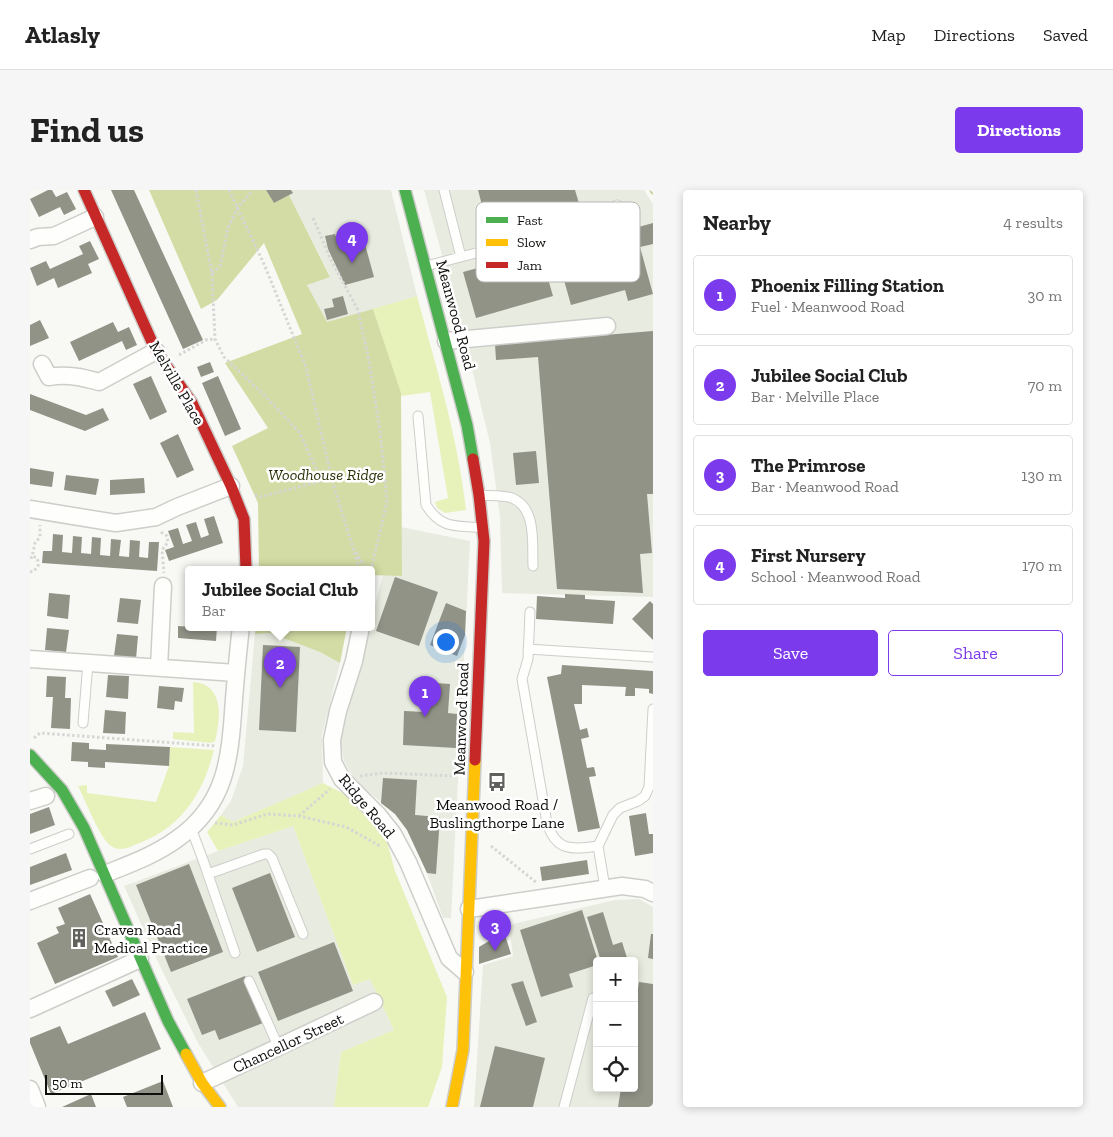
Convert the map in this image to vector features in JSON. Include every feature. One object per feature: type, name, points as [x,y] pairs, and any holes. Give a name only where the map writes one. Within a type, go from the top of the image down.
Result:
[{"type":"street","name":"Melville Place","points":[[84,190],[95,218],[160,357],[192,403],[231,486],[244,519],[246,566]]},
{"type":"street","name":"Meanwood Road","points":[[406,190],[468,425],[480,495],[484,542],[463,1050],[452,1107]]},
{"type":"street","points":[[30,240],[38,237],[54,236],[95,218]]},
{"type":"street","points":[[446,341],[607,326]]},
{"type":"street","points":[[42,364],[49,377],[62,375],[76,376],[99,382],[160,357]]},
{"type":"street","points":[[35,510],[116,523],[156,517],[231,486]]},
{"type":"street","points":[[159,668],[163,586]]},
{"type":"street","points":[[30,901],[149,857],[178,839],[194,825],[217,794],[227,769],[231,747],[241,631]]},
{"type":"street","name":"Ridge Road","points":[[360,631],[354,661],[338,711],[332,740],[333,762],[342,779],[378,815],[393,834],[408,862],[449,958],[466,972]]},
{"type":"street","points":[[30,659],[236,673]]},
{"type":"street","points":[[30,755],[44,768],[67,797],[84,828],[98,876],[140,958],[168,1020],[202,1083],[220,1107]]},
{"type":"street","points":[[469,909],[622,886],[645,889],[653,893]]},
{"type":"street","points":[[30,1009],[140,958]]},
{"type":"street","name":"Chancellor Street","points":[[202,1083],[374,1002]]},
{"type":"street","points":[[30,1089],[37,1107]]},
{"type":"lane","points":[[444,190],[461,257]]},
{"type":"lane","points":[[426,266],[476,253]]},
{"type":"lane","points":[[418,416],[426,505],[434,517],[446,524],[483,528]]},
{"type":"lane","points":[[480,495],[510,497],[521,503],[530,518],[533,566]]},
{"type":"lane","points":[[530,612],[528,659],[522,679],[551,836],[567,848],[598,846]]},
{"type":"lane","points":[[528,648],[653,657]]},
{"type":"lane","points":[[83,723],[88,663]]},
{"type":"lane","points":[[604,888],[598,846],[613,815],[620,808],[645,796],[649,787],[653,709]]},
{"type":"lane","points":[[194,825],[235,954]]},
{"type":"lane","points":[[30,849],[70,834]]},
{"type":"lane","points":[[208,874],[268,854],[272,858],[303,934]]},
{"type":"lane","points":[[249,982],[279,1048]]},
{"type":"lane","points":[[564,1107],[593,1002]]},
{"type":"path","points":[[196,190],[212,274],[215,339],[224,357],[299,432],[322,480]]},
{"type":"path","points":[[229,190],[264,264],[306,367],[332,480],[360,566]]},
{"type":"path","points":[[212,274],[220,266],[228,228],[238,207],[250,194],[250,190]]},
{"type":"path","points":[[313,218],[331,260],[358,310],[369,361],[380,431],[387,501],[372,566]]},
{"type":"path","points":[[160,357],[206,340],[215,339]]},
{"type":"path","points":[[260,497],[322,480],[332,480]]},
{"type":"path","points":[[30,572],[34,571],[38,566],[36,557],[31,557],[35,543],[40,537],[35,510]]},
{"type":"path","points":[[156,517],[162,533],[167,536],[168,542],[162,550],[163,586]]},
{"type":"path","points":[[354,549],[364,566]]},
{"type":"path","points":[[30,742],[40,733],[231,747]]},
{"type":"path","points":[[299,816],[342,779],[383,773],[474,777]]},
{"type":"path","points":[[194,825],[233,825],[268,814],[299,816],[346,827],[376,842],[383,848]]},
{"type":"shaded area","points":[[266,190],[391,190],[417,296],[327,323],[307,285],[330,276],[289,195],[274,203]]},
{"type":"shaded area","points":[[424,190],[644,190],[653,204],[653,597],[502,593],[500,517],[490,443],[458,312]]},
{"type":"shaded area","points":[[401,527],[470,541],[451,918],[443,918],[427,873],[407,830],[395,814],[353,777],[344,761],[341,743],[369,631],[375,631],[375,605],[383,575],[402,575]]},
{"type":"shaded area","points":[[270,633],[320,652],[340,663],[322,735],[323,783],[233,822],[221,815],[231,801],[243,766],[255,634]]},
{"type":"shaded area","points":[[293,826],[353,985],[370,979],[394,1030],[341,1052],[334,1107],[238,1107],[198,1043],[159,964],[124,886],[218,851]]},
{"type":"shaded area","points":[[639,899],[653,907],[653,1107],[474,1107],[483,965],[513,956],[509,925],[615,900]]},
{"type":"green space","name":"Woodhouse Ridge","points":[[149,190],[266,190],[274,203],[289,195],[330,277],[307,285],[327,322],[373,309],[401,393],[402,576],[375,575],[375,566],[259,566],[258,503],[232,446],[268,428],[225,363],[302,334],[264,243],[217,300],[201,309]]},
{"type":"green space","points":[[417,296],[452,429],[466,510],[445,513],[437,508],[435,502],[448,498],[430,392],[401,396],[373,309]]},
{"type":"green space","points":[[255,631],[346,631],[340,663],[320,652],[270,633],[255,634]]},
{"type":"green space","points":[[193,682],[203,684],[210,689],[215,695],[218,704],[217,732],[215,741],[211,743],[173,739],[173,732],[194,733]]},
{"type":"green space","points":[[170,747],[214,750],[204,781],[196,795],[188,808],[166,829],[124,849],[111,846],[102,836],[78,786],[87,785],[87,793],[156,802],[169,766]]},
{"type":"green space","points":[[323,783],[348,796],[375,820],[386,838],[395,871],[447,997],[442,1067],[428,1107],[334,1107],[341,1052],[394,1030],[370,979],[353,985],[293,826],[218,851],[207,832],[221,815],[233,822]]},
{"type":"building","points":[[48,190],[52,190],[56,197],[67,192],[76,209],[64,215],[60,207],[39,217],[30,199]]},
{"type":"building","points":[[111,190],[134,190],[203,340],[183,349]]},
{"type":"building","points":[[266,190],[291,190],[293,193],[274,203]]},
{"type":"building","points":[[478,190],[575,190],[579,202],[481,202]]},
{"type":"building","points":[[653,223],[653,244],[640,247],[640,227]]},
{"type":"building","points":[[335,234],[338,244],[363,237],[374,277],[345,285],[328,249],[325,236]]},
{"type":"building","points":[[90,241],[99,259],[88,264],[92,273],[58,288],[54,278],[37,286],[30,268],[46,261],[50,269],[83,254],[79,246]]},
{"type":"building","points":[[640,247],[653,294],[628,301],[625,290],[571,305],[564,282],[640,282]]},
{"type":"building","points":[[476,268],[476,282],[549,282],[553,296],[476,318],[463,272]]},
{"type":"building","points":[[343,296],[348,314],[327,320],[324,309],[334,307],[332,299]]},
{"type":"building","points":[[40,320],[49,338],[30,346],[30,325]]},
{"type":"building","points":[[113,322],[118,332],[129,327],[137,345],[126,350],[122,341],[79,361],[70,342]]},
{"type":"building","points":[[653,331],[653,494],[647,494],[652,553],[640,554],[643,593],[557,589],[538,357],[496,360],[495,344]]},
{"type":"building","points":[[210,362],[214,372],[201,377],[197,367]]},
{"type":"building","points":[[151,376],[167,412],[150,420],[133,384]]},
{"type":"building","points":[[218,376],[241,429],[225,436],[202,383]]},
{"type":"building","points":[[30,394],[86,415],[103,408],[109,420],[85,431],[30,410]]},
{"type":"building","points":[[178,434],[194,470],[177,478],[160,443]]},
{"type":"building","points":[[536,451],[539,483],[516,485],[513,453]]},
{"type":"building","points":[[30,468],[54,472],[52,487],[30,484]]},
{"type":"building","points":[[66,475],[99,479],[96,495],[64,490]]},
{"type":"building","points":[[144,478],[145,493],[110,495],[110,480]]},
{"type":"building","points":[[214,516],[223,543],[169,561],[165,550],[174,547],[168,531],[178,528],[183,544],[192,541],[186,525],[196,522],[201,538],[209,535],[204,519]]},
{"type":"building","points":[[53,534],[63,535],[62,552],[72,553],[73,536],[82,537],[81,553],[91,554],[92,537],[101,538],[100,555],[110,556],[111,539],[121,540],[119,556],[129,557],[130,540],[140,541],[139,557],[148,558],[149,542],[159,542],[157,571],[42,563],[43,551],[52,551]]},
{"type":"building","points":[[395,577],[438,592],[419,646],[376,631]]},
{"type":"building","points":[[49,593],[70,595],[68,619],[47,616]]},
{"type":"building","points":[[565,594],[585,595],[585,599],[615,601],[613,624],[536,619],[537,596],[565,598]]},
{"type":"building","points":[[120,598],[141,600],[138,624],[117,622]]},
{"type":"building","points":[[650,601],[653,604],[653,640],[632,619]]},
{"type":"building","points":[[446,603],[466,611],[465,635],[457,656],[430,645]]},
{"type":"building","points":[[178,626],[185,626],[185,631],[217,631],[216,641],[178,638]]},
{"type":"building","points":[[47,628],[69,630],[66,652],[45,650]]},
{"type":"building","points":[[117,634],[138,636],[136,659],[114,656]]},
{"type":"building","points":[[263,645],[300,647],[296,732],[259,730]]},
{"type":"building","points":[[562,665],[653,671],[653,694],[649,693],[649,689],[635,688],[635,696],[625,696],[626,687],[582,685],[582,704],[574,704],[580,730],[587,728],[589,737],[581,739],[587,768],[594,767],[596,776],[589,777],[600,828],[578,832],[547,677],[561,674]]},
{"type":"building","points":[[108,675],[129,676],[128,699],[106,697]]},
{"type":"building","points":[[47,676],[66,677],[65,698],[71,698],[70,729],[51,728],[53,697],[46,697]]},
{"type":"building","points":[[420,682],[450,684],[448,713],[457,714],[456,748],[403,745],[404,711],[426,712],[427,699],[419,698]]},
{"type":"building","points":[[159,686],[184,688],[182,702],[175,701],[174,710],[157,708]]},
{"type":"building","points":[[105,710],[126,712],[125,734],[103,733]]},
{"type":"building","points":[[72,742],[89,743],[89,749],[106,750],[106,744],[170,747],[169,766],[105,762],[105,768],[88,767],[88,762],[71,761]]},
{"type":"building","points":[[383,778],[417,780],[415,815],[440,817],[436,874],[427,873],[407,830],[395,814],[381,803]]},
{"type":"building","points":[[49,807],[55,825],[30,834],[30,814]]},
{"type":"building","points":[[646,813],[649,834],[653,834],[653,853],[635,856],[629,816]]},
{"type":"building","points":[[66,853],[72,870],[30,885],[30,867]]},
{"type":"building","points":[[587,860],[589,874],[542,881],[540,867]]},
{"type":"building","points":[[189,864],[223,952],[171,972],[136,885]]},
{"type":"building","points":[[270,873],[295,937],[257,952],[232,888]]},
{"type":"building","name":"Craven Road Medical Practice","points":[[90,894],[118,957],[55,984],[37,943],[59,933],[56,927],[65,924],[58,908]]},
{"type":"building","points":[[582,910],[597,957],[593,957],[593,966],[569,974],[573,987],[541,997],[520,930]]},
{"type":"building","points":[[603,912],[613,945],[622,942],[627,957],[600,957],[587,917]]},
{"type":"building","points":[[504,932],[511,954],[479,964],[479,947]]},
{"type":"building","points":[[651,934],[653,934],[653,959],[648,958]]},
{"type":"building","points":[[334,942],[353,991],[278,1021],[258,972]]},
{"type":"building","points":[[245,976],[263,1023],[219,1040],[215,1030],[202,1035],[187,999]]},
{"type":"building","points":[[132,979],[140,995],[113,1007],[105,991]]},
{"type":"building","points":[[523,981],[537,1022],[526,1026],[511,984]]},
{"type":"building","points":[[639,982],[653,984],[653,1107],[618,1107],[620,1092],[638,1092]]},
{"type":"building","points":[[145,1012],[161,1049],[51,1094],[30,1043],[30,1038],[60,1026],[68,1044]]},
{"type":"building","points":[[495,1046],[545,1058],[533,1107],[480,1107]]},
{"type":"building","points":[[163,1081],[173,1107],[127,1107],[123,1097]]},
{"type":"building","points":[[91,1094],[96,1107],[62,1107]]},
{"type":"traffic: fast","points":[[405,190],[467,425],[473,459]]},
{"type":"traffic: fast","points":[[30,755],[62,790],[84,828],[168,1021],[186,1054]]},
{"type":"traffic: slow","points":[[452,1107],[463,1050],[475,760]]},
{"type":"traffic: slow","points":[[186,1054],[202,1083],[220,1107]]},
{"type":"traffic: jam","points":[[84,190],[156,351],[192,403],[231,486],[244,519],[246,566]]},
{"type":"traffic: jam","points":[[473,459],[484,541],[475,760]]},
{"type":"place","name":"First Nursery","points":[[352,263]]},
{"type":"place","name":"Jubilee Social Club","points":[[280,688]]},
{"type":"place","name":"Phoenix Filling Station","points":[[425,717]]},
{"type":"place","name":"Meanwood Road / Buslingthorpe Lane","points":[[497,782]]},
{"type":"place","name":"Craven Road Medical Practice","points":[[79,938]]},
{"type":"place","name":"The Primrose","points":[[495,951]]}]
